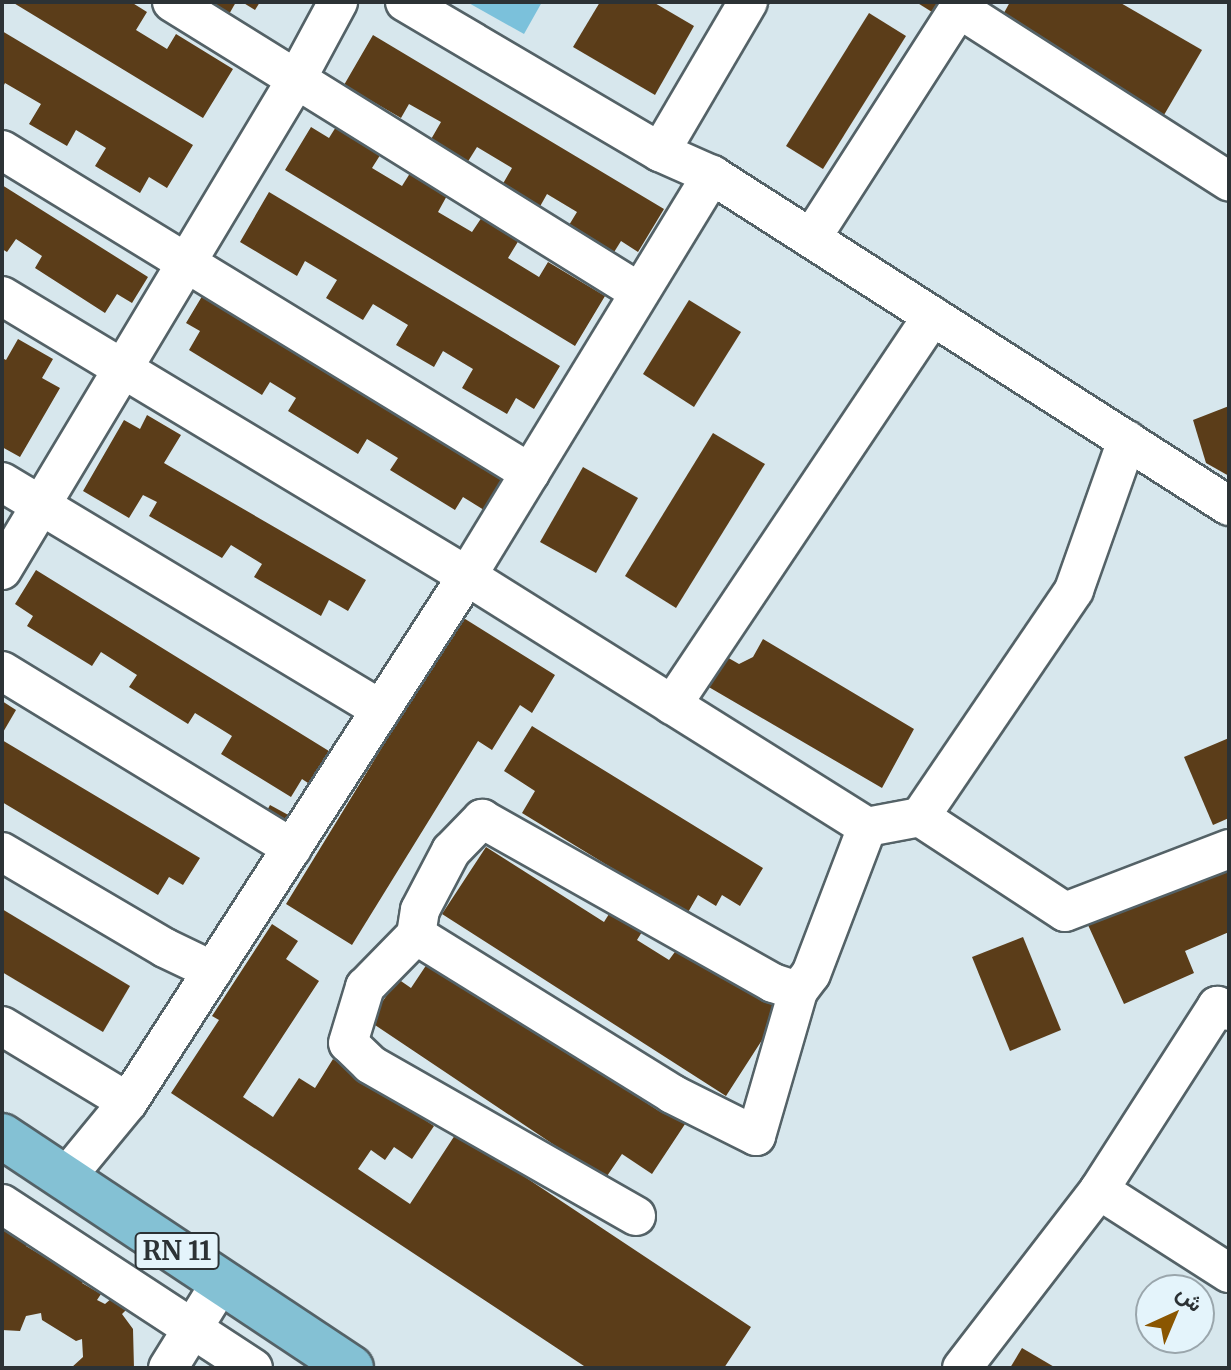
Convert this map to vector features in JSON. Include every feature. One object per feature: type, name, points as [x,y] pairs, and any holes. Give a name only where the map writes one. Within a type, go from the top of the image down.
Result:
[{"type":"main road","name":"RN 11","points":[[2,1136],[67,1176],[351,1368]]},
{"type":"street","points":[[172,2],[639,292]]},
{"type":"street","points":[[2,570],[184,261],[296,80],[338,2]]},
{"type":"street","points":[[405,2],[660,152],[712,175],[1229,506]]},
{"type":"street","points":[[660,152],[748,2]]},
{"type":"street","points":[[812,237],[960,5],[1229,181]]},
{"type":"street","points":[[2,150],[530,473]]},
{"type":"street","points":[[67,1176],[128,1102],[213,971],[467,576],[712,175]]},
{"type":"street","points":[[2,296],[467,576],[867,827],[920,817],[1065,912],[1229,849]]},
{"type":"street","points":[[672,705],[932,316]]},
{"type":"street","points":[[920,817],[1074,590],[1127,440]]},
{"type":"street","points":[[2,482],[381,710]]},
{"type":"street","points":[[2,671],[292,848]]},
{"type":"street","points":[[636,1216],[370,1064],[348,1043],[365,987],[416,935],[420,910],[451,851],[482,819],[773,983],[798,991]]},
{"type":"street","points":[[416,935],[672,1094],[756,1136],[798,991],[811,974],[867,827]]},
{"type":"street","points":[[2,852],[165,948],[213,971]]},
{"type":"street","points":[[962,1368],[1099,1190],[1217,1006],[1229,1011]]},
{"type":"street","points":[[2,1026],[128,1102]]},
{"type":"street","points":[[1099,1190],[1229,1273]]},
{"type":"street","points":[[2,1204],[192,1325],[253,1368]]},
{"type":"street","points":[[168,1368],[222,1281]]},
{"type":"shaded area","points":[[467,2],[542,2],[524,34]]},
{"type":"building","points":[[12,2],[131,2],[147,12],[136,30],[167,49],[176,34],[233,69],[203,118]]},
{"type":"building","points":[[205,2],[236,2],[228,16]]},
{"type":"building","points":[[242,2],[260,2],[255,10]]},
{"type":"building","points":[[600,2],[653,2],[694,26],[655,95],[573,47]]},
{"type":"building","points":[[916,2],[938,2],[932,12]]},
{"type":"building","points":[[1010,2],[1119,2],[1202,50],[1164,115],[1000,20]]},
{"type":"building","points":[[869,13],[906,36],[823,169],[786,146]]},
{"type":"building","points":[[2,31],[193,145],[167,188],[149,177],[140,193],[95,166],[106,148],[76,130],[67,146],[29,124],[41,104],[5,83],[2,89]]},
{"type":"building","points":[[373,35],[664,209],[638,252],[621,241],[611,257],[566,230],[577,212],[547,194],[538,210],[501,187],[512,168],[477,147],[467,163],[430,141],[441,122],[409,104],[401,118],[344,85]]},
{"type":"building","points":[[339,122],[384,149],[372,168],[402,186],[412,170],[449,192],[438,212],[472,232],[482,217],[519,240],[508,258],[539,277],[548,262],[605,296],[575,346],[285,170],[311,127],[329,138]]},
{"type":"building","points":[[2,185],[148,277],[132,303],[117,294],[105,313],[35,268],[42,256],[16,239],[7,252],[2,249]]},
{"type":"building","points":[[269,192],[560,366],[534,409],[516,398],[507,414],[462,388],[473,369],[443,351],[434,367],[396,345],[408,325],[373,304],[363,320],[326,298],[337,280],[305,261],[297,276],[240,242]]},
{"type":"building","points":[[204,293],[504,478],[484,510],[463,497],[455,510],[390,470],[398,458],[367,439],[358,454],[288,411],[296,398],[270,382],[262,395],[189,350],[200,331],[186,323]]},
{"type":"building","points":[[689,300],[741,332],[694,407],[643,374]]},
{"type":"building","points":[[18,339],[53,359],[42,378],[60,388],[20,457],[2,447],[2,358],[6,360]]},
{"type":"building","points":[[1229,406],[1229,476],[1206,463],[1193,420]]},
{"type":"building","points":[[147,415],[181,435],[164,463],[366,580],[348,611],[329,600],[321,616],[254,577],[262,564],[231,545],[222,558],[149,516],[157,502],[143,495],[129,518],[83,491],[124,420],[140,429]]},
{"type":"building","points":[[713,433],[765,464],[676,608],[625,576]]},
{"type":"building","points":[[583,467],[638,498],[596,573],[540,542]]},
{"type":"building","points":[[36,570],[337,756],[317,789],[302,779],[291,797],[221,754],[232,736],[195,713],[188,724],[129,687],[137,675],[101,652],[92,666],[27,626],[33,616],[15,604]]},
{"type":"building","points":[[462,617],[555,675],[532,713],[520,705],[492,750],[478,741],[352,945],[286,904]]},
{"type":"building","points":[[763,639],[914,729],[882,788],[707,686],[725,656],[739,664],[753,657]]},
{"type":"building","points":[[2,701],[16,710],[2,734]]},
{"type":"building","points":[[532,726],[763,868],[740,906],[722,895],[716,906],[698,895],[687,914],[522,813],[535,791],[504,771]]},
{"type":"building","points":[[1229,738],[1229,818],[1213,825],[1184,757]]},
{"type":"building","points":[[2,740],[200,858],[183,885],[169,877],[158,895],[2,802]]},
{"type":"building","points":[[270,805],[292,817],[279,844],[256,831]]},
{"type":"building","points":[[486,847],[604,922],[619,898],[650,919],[637,940],[669,960],[677,949],[728,981],[738,965],[789,998],[726,1096],[442,914]]},
{"type":"building","points":[[1229,849],[1229,932],[1185,951],[1194,973],[1124,1004],[1083,914]]},
{"type":"building","points":[[2,909],[130,986],[103,1032],[2,972]]},
{"type":"building","points":[[272,924],[298,941],[286,959],[319,981],[243,1097],[273,1117],[299,1078],[315,1088],[333,1059],[434,1126],[412,1159],[394,1147],[385,1160],[371,1150],[358,1169],[410,1204],[457,1132],[751,1327],[724,1368],[587,1368],[171,1093],[219,1020],[212,1016]]},
{"type":"building","points":[[1023,937],[1061,1030],[1010,1051],[972,957]]},
{"type":"building","points":[[429,961],[659,1111],[669,1096],[693,1112],[652,1174],[622,1154],[605,1179],[369,1021],[398,979],[411,988]]},
{"type":"building","points":[[2,1227],[11,1233],[14,1229],[30,1240],[26,1246],[41,1255],[44,1249],[84,1279],[82,1283],[101,1294],[97,1300],[105,1304],[112,1298],[127,1309],[122,1314],[133,1329],[134,1368],[71,1368],[83,1357],[82,1339],[76,1341],[42,1320],[41,1313],[26,1316],[20,1331],[2,1330]]},
{"type":"building","points":[[1022,1348],[1056,1368],[1010,1368]]}]
